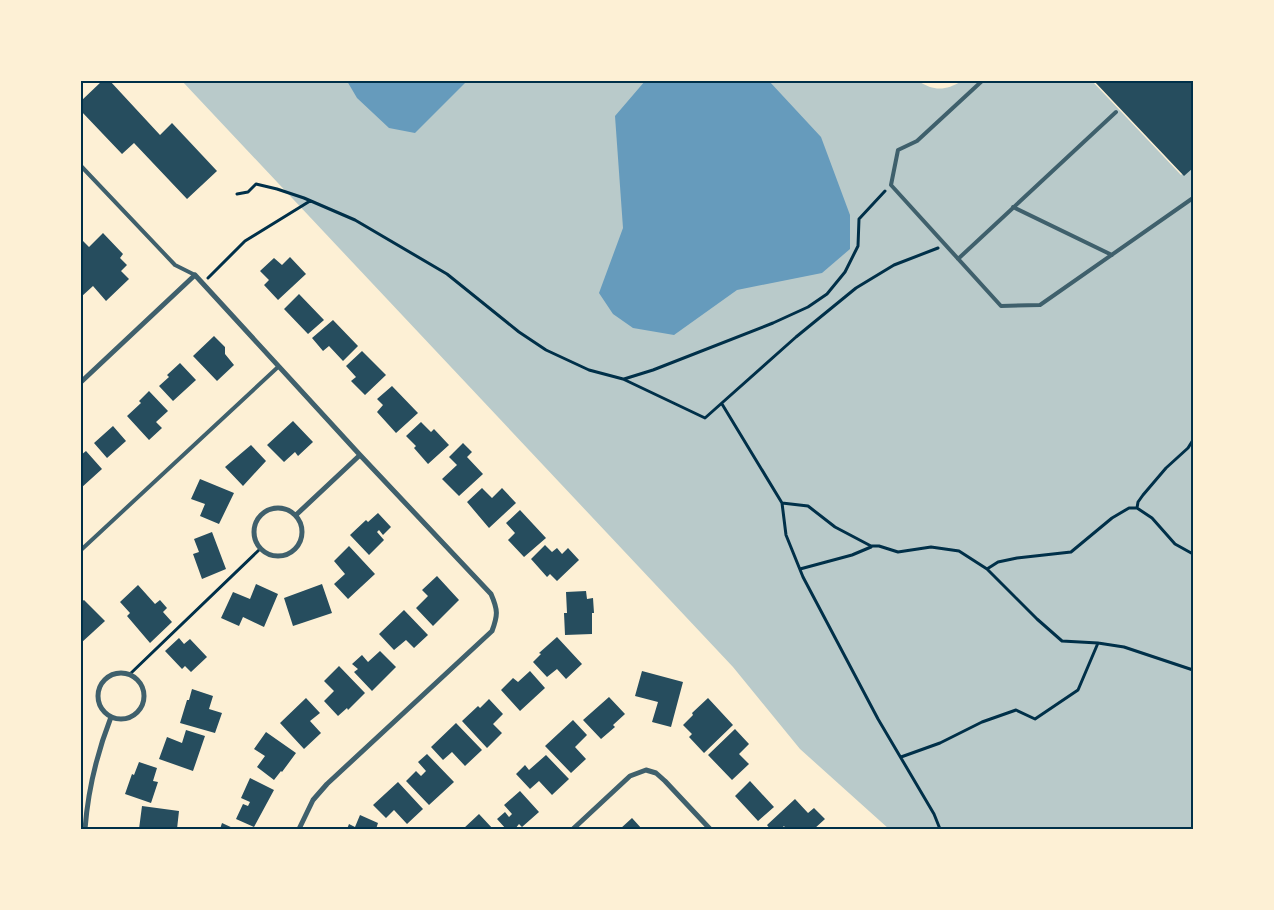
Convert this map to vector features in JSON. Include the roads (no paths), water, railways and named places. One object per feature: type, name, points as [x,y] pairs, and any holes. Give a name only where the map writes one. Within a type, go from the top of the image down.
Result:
[{"type":"street","points":[[81,382],[195,275],[278,367],[491,594],[496,606],[497,619],[492,631],[327,784],[313,800],[299,829]]},
{"type":"street","points":[[296,515],[360,455]]},
{"type":"street","points":[[274,508],[282,508],[296,515],[302,530],[301,539],[291,552],[283,556],[275,556],[267,554],[260,549],[254,535],[256,520],[261,514],[274,508]]},
{"type":"street","points":[[114,673],[130,674],[141,683],[144,690],[143,705],[133,716],[119,719],[112,717],[105,713],[100,706],[98,690],[101,683],[114,673]]},
{"type":"street","points":[[85,829],[92,774],[103,737],[112,717]]},
{"type":"street","points":[[572,829],[630,776],[646,770],[656,773],[665,781],[710,829]]},
{"type":"lane","points":[[982,81],[917,141],[898,150],[891,185],[1001,306],[1040,306],[1193,198]]},
{"type":"lane","points":[[958,258],[1116,112]]},
{"type":"lane","points":[[81,166],[175,265],[195,275]]},
{"type":"lane","points":[[1013,207],[1112,255]]},
{"type":"lane","points":[[81,550],[278,367]]},
{"type":"water","points":[[347,81],[467,81],[415,133],[389,128],[357,98]]},
{"type":"water","points":[[645,81],[769,81],[821,137],[850,215],[850,249],[822,273],[737,290],[674,335],[633,328],[613,314],[599,293],[623,228],[615,116]]}]
